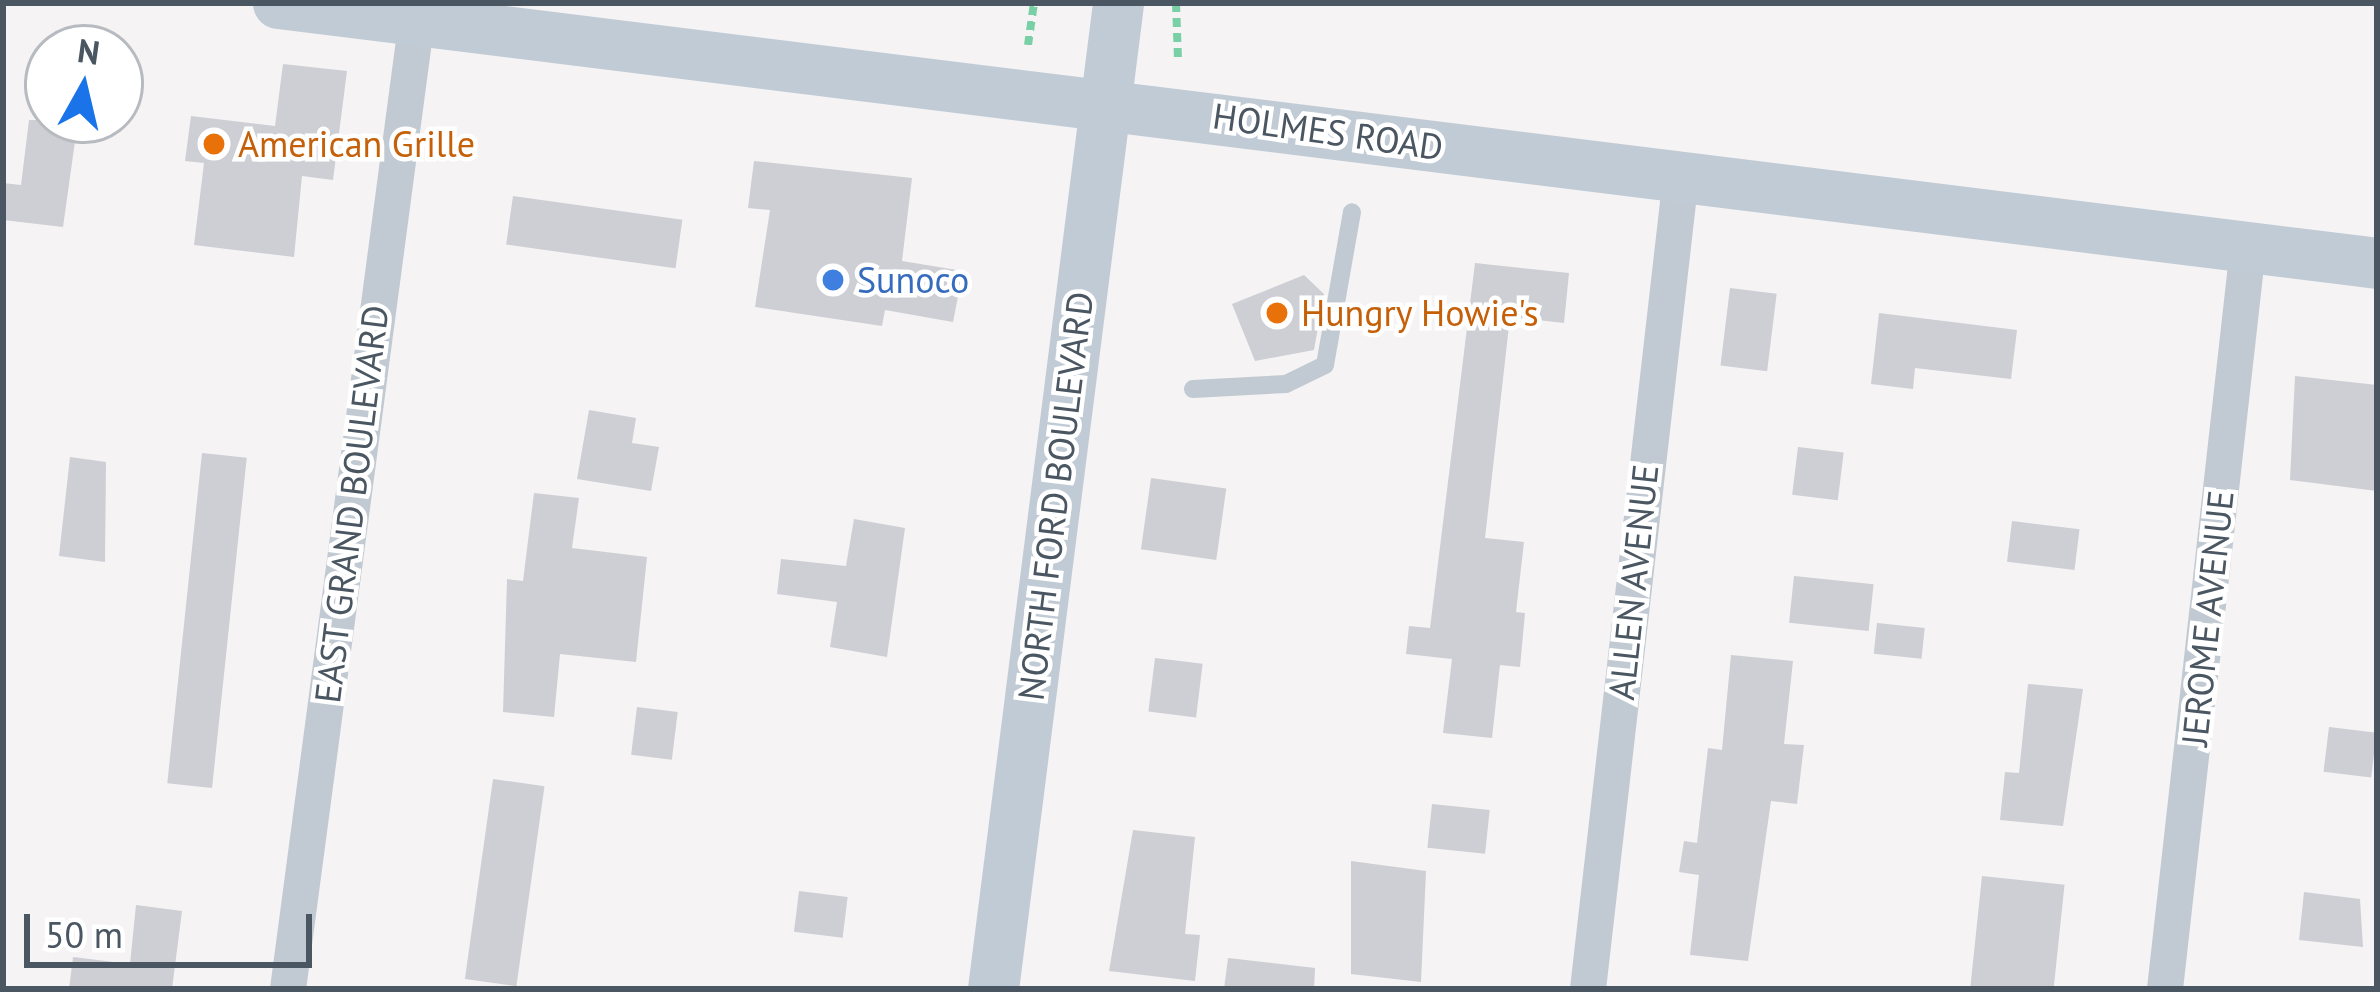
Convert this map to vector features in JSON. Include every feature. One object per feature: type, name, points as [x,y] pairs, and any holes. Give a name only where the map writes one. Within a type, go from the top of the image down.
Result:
[{"type":"main road","name":"HOLMES ROAD","points":[[278,3],[417,11],[2377,263]]},
{"type":"main road","name":"NORTH FORD BOULEVARD","points":[[992,989],[1118,3]]},
{"type":"street","name":"EAST GRAND BOULEVARD","points":[[288,989],[417,11]]},
{"type":"street","name":"ALLEN AVENUE","points":[[1588,989],[1681,176]]},
{"type":"street","name":"JEROME AVENUE","points":[[2165,989],[2248,248]]},
{"type":"lane","points":[[1193,389],[1286,384],[1325,365],[1352,212]]},
{"type":"path","points":[[1028,45],[1034,3]]},
{"type":"path","points":[[1176,3],[1178,58]]},
{"type":"building","points":[[283,64],[347,71],[333,180],[302,176],[294,257],[194,245],[204,163],[185,161],[191,116],[275,126]]},
{"type":"building","points":[[26,144],[75,144],[63,227],[3,220],[3,183],[21,185]]},
{"type":"building","points":[[754,161],[912,178],[902,261],[963,271],[953,322],[885,310],[882,326],[755,307],[770,210],[748,208]]},
{"type":"building","points":[[513,196],[682,220],[676,268],[506,245]]},
{"type":"building","points":[[1475,263],[1569,273],[1564,323],[1510,317],[1485,538],[1524,542],[1516,612],[1525,613],[1520,667],[1500,665],[1492,738],[1443,733],[1452,659],[1406,654],[1409,626],[1430,628]]},
{"type":"building","points":[[1304,275],[1324,294],[1314,350],[1255,361],[1232,304]]},
{"type":"building","points":[[1730,288],[1777,294],[1767,371],[1720,365]]},
{"type":"building","points":[[1879,313],[2017,330],[2011,379],[1915,368],[1913,389],[1871,384]]},
{"type":"building","points":[[2295,376],[2377,385],[2377,491],[2290,480]]},
{"type":"building","points":[[589,410],[636,418],[632,443],[659,447],[651,491],[577,479]]},
{"type":"building","points":[[1798,447],[1844,453],[1838,500],[1792,495]]},
{"type":"building","points":[[202,453],[247,458],[212,788],[167,783]]},
{"type":"building","points":[[70,457],[106,462],[105,562],[59,556]]},
{"type":"building","points":[[1151,478],[1226,489],[1216,560],[1141,549]]},
{"type":"building","points":[[534,493],[579,498],[572,548],[647,557],[636,662],[560,654],[554,717],[503,712],[507,579],[523,581]]},
{"type":"building","points":[[854,519],[905,528],[887,657],[830,647],[837,602],[777,594],[781,559],[846,566]]},
{"type":"building","points":[[2012,521],[2079,529],[2074,570],[2007,562]]},
{"type":"building","points":[[1794,576],[1874,584],[1869,631],[1789,623]]},
{"type":"building","points":[[1877,623],[1925,628],[1921,659],[1874,654]]},
{"type":"building","points":[[1731,655],[1793,661],[1784,744],[1804,745],[1797,804],[1771,801],[1748,961],[1690,955],[1699,875],[1679,872],[1684,841],[1697,843],[1708,748],[1722,750]]},
{"type":"building","points":[[1155,658],[1203,664],[1196,717],[1148,712]]},
{"type":"building","points":[[2028,684],[2083,689],[2063,826],[2000,820],[2005,772],[2019,773]]},
{"type":"building","points":[[637,707],[678,712],[672,760],[631,755]]},
{"type":"building","points":[[2329,727],[2377,733],[2371,778],[2324,772]]},
{"type":"building","points":[[493,779],[544,786],[516,986],[465,979]]},
{"type":"building","points":[[1432,804],[1490,810],[1485,854],[1427,848]]},
{"type":"building","points":[[1133,830],[1195,837],[1185,934],[1200,935],[1195,981],[1109,971]]},
{"type":"building","points":[[1351,861],[1426,871],[1421,982],[1351,974]]},
{"type":"building","points":[[1982,876],[2065,885],[2054,989],[1970,989]]},
{"type":"building","points":[[799,891],[848,897],[843,938],[794,932]]},
{"type":"building","points":[[2304,892],[2360,899],[2363,947],[2299,940]]},
{"type":"building","points":[[136,905],[182,911],[172,989],[69,989],[73,957],[130,964]]},
{"type":"building","points":[[1228,958],[1315,968],[1314,989],[1224,989]]},
{"type":"place","name":"American Grille","points":[[214,144]]},
{"type":"place","name":"Sunoco","points":[[833,280]]},
{"type":"place","name":"Hungry Howie's","points":[[1277,313]]}]
